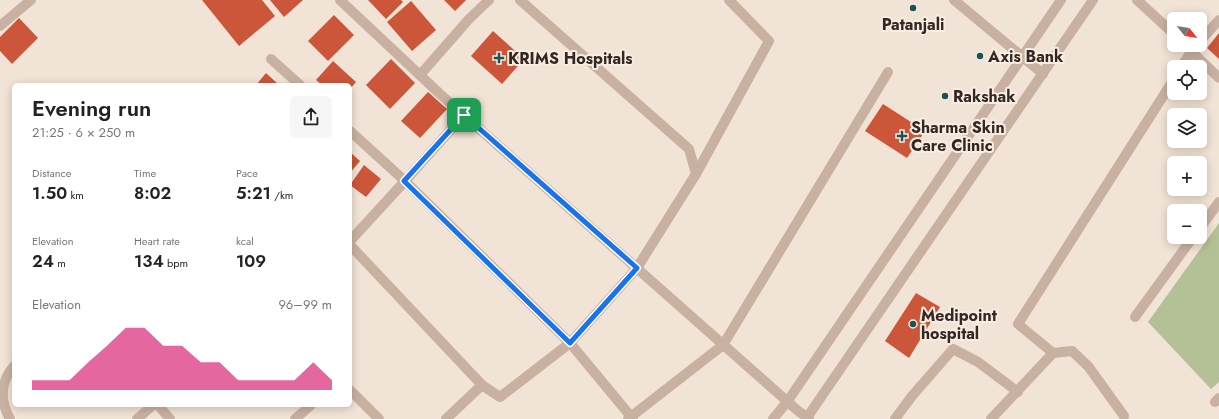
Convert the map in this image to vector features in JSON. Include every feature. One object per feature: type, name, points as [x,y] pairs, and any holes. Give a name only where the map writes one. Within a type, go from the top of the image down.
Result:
[{"type":"street","points":[[0,26],[31,0]]},
{"type":"street","points":[[340,0],[464,115],[787,402],[808,418],[1093,0]]},
{"type":"street","points":[[420,75],[469,19],[489,0]]},
{"type":"street","points":[[520,0],[688,149],[696,174]]},
{"type":"street","points":[[352,247],[482,385],[500,397],[570,343],[637,268],[696,174],[769,41],[729,0]]},
{"type":"street","points":[[954,0],[1043,74]]},
{"type":"street","points":[[773,419],[787,402],[1061,0]]},
{"type":"street","points":[[1137,0],[1167,28]]},
{"type":"street","points":[[1207,33],[1219,20]]},
{"type":"street","points":[[1196,52],[1219,78]]},
{"type":"street","points":[[271,59],[298,83]]},
{"type":"street","points":[[352,133],[404,181],[570,343],[631,418],[723,345],[888,72]]},
{"type":"street","points":[[1124,418],[1088,366],[1072,352],[1053,353],[1018,324],[1167,90]]},
{"type":"street","points":[[352,239],[464,115]]},
{"type":"street","points":[[1207,218],[1219,202]]},
{"type":"street","points":[[1135,316],[1188,244]]},
{"type":"street","points":[[895,419],[912,396],[953,349],[978,362],[1018,392]]},
{"type":"street","points":[[992,419],[1053,353]]},
{"type":"street","points":[[10,419],[1,392],[9,371],[12,368]]},
{"type":"street","points":[[446,419],[482,385]]},
{"type":"street","points":[[352,392],[379,419]]},
{"type":"street","points":[[136,419],[151,407]]},
{"type":"street","points":[[160,407],[170,419]]},
{"type":"street","points":[[295,419],[309,407]]},
{"type":"green space","points":[[1219,223],[1219,382],[1211,389],[1148,322],[1204,244],[1207,244],[1207,240]]},
{"type":"building","points":[[202,0],[262,0],[275,16],[239,46]]},
{"type":"building","points":[[270,0],[303,0],[284,17]]},
{"type":"building","points":[[368,0],[401,0],[403,2],[386,19]]},
{"type":"building","points":[[444,0],[466,0],[455,11]]},
{"type":"building","points":[[411,1],[436,30],[412,51],[387,22]]},
{"type":"building","points":[[334,15],[354,35],[328,61],[308,41]]},
{"type":"building","points":[[19,18],[38,38],[12,64],[0,51],[0,37]]},
{"type":"building","points":[[493,31],[524,59],[502,84],[471,56]]},
{"type":"building","points":[[1219,33],[1219,59],[1207,48]]},
{"type":"building","points":[[391,59],[415,83],[390,109],[366,85]]},
{"type":"building","points":[[333,61],[356,82],[352,87],[352,83],[320,83],[316,80]]},
{"type":"building","points":[[266,73],[277,83],[258,83]]},
{"type":"building","points":[[428,92],[447,109],[420,138],[401,121]]},
{"type":"building","points":[[883,104],[925,131],[907,158],[865,131]]},
{"type":"building","points":[[352,154],[360,161],[352,171]]},
{"type":"building","points":[[364,165],[381,179],[366,197],[352,186],[352,182]]},
{"type":"building","name":"Medipoint hospital","points":[[916,293],[940,307],[909,358],[885,341]]},
{"type":"place","name":"Patanjali","points":[[913,8]]},
{"type":"place","name":"Axis Bank","points":[[980,56]]},
{"type":"place","name":"KRIMS Hospitals","points":[[499,58]]},
{"type":"place","name":"Rakshak","points":[[945,96]]},
{"type":"place","name":"Sharma Skin Care Clinic","points":[[902,136]]},
{"type":"place","name":"Medipoint hospital","points":[[913,324]]},
{"type":"route","points":[[464,115],[637,268],[570,343],[404,181],[464,115]]}]
